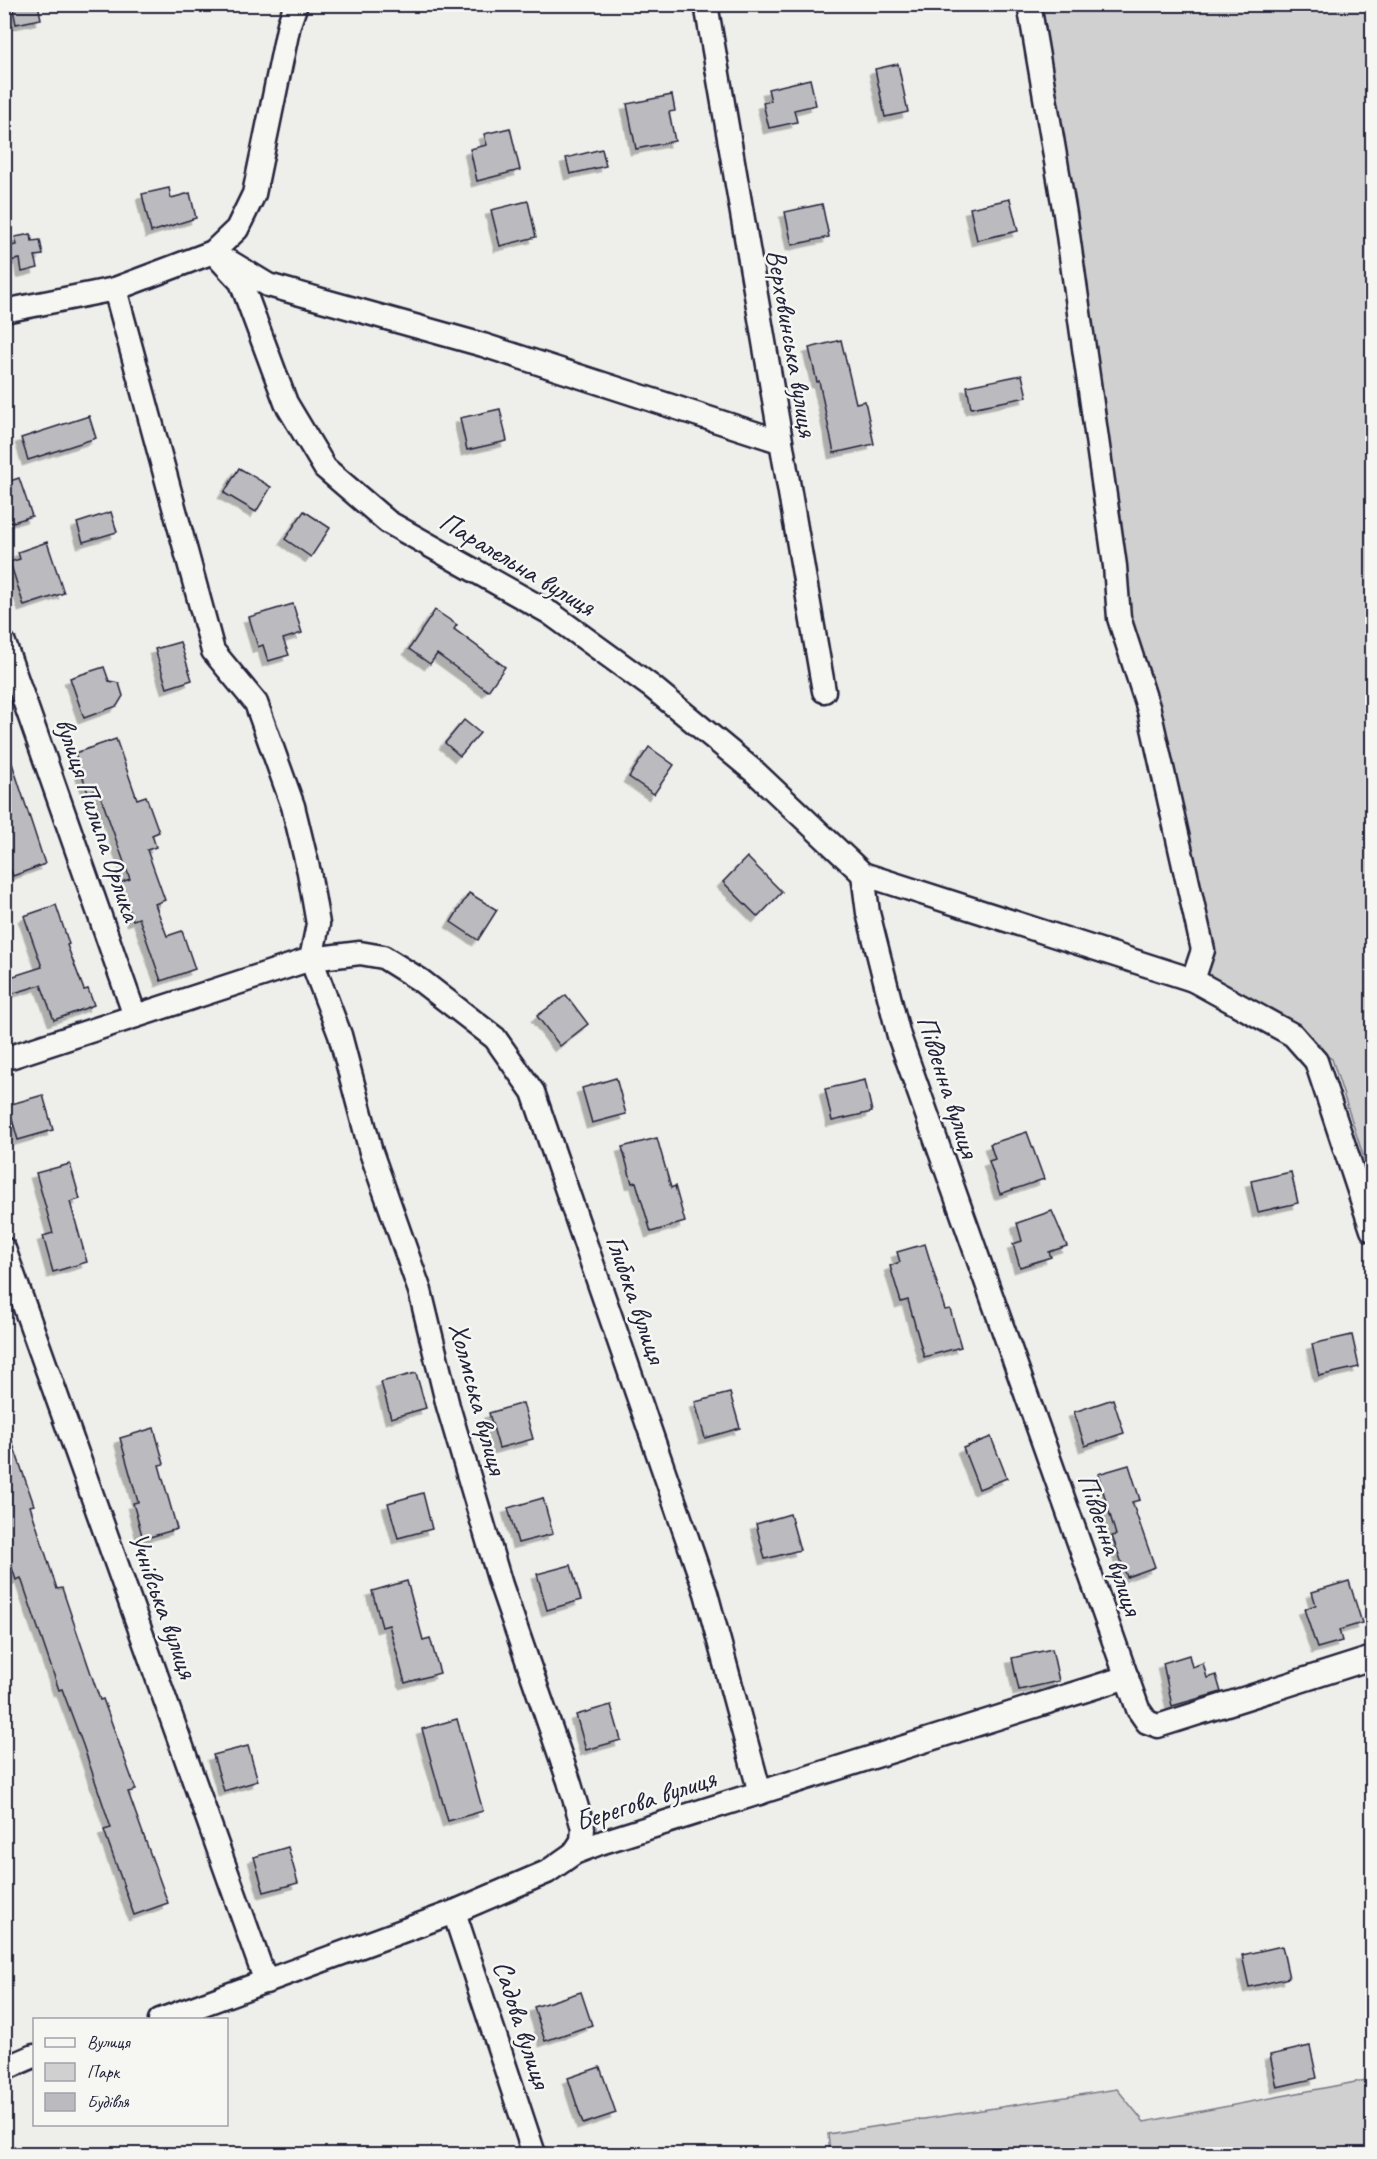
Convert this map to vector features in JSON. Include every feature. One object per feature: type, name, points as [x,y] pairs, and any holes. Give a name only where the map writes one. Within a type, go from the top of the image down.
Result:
[{"type":"street","points":[[4,311],[115,289],[213,252],[237,229],[254,194],[289,24],[296,4]]},
{"type":"street","name":"Верховинська вулиця","points":[[706,4],[779,441],[824,691]]},
{"type":"street","points":[[1029,4],[1065,214],[1115,566],[1119,618],[1149,710],[1203,950],[1193,980]]},
{"type":"street","points":[[213,252],[268,285],[483,345],[779,441]]},
{"type":"street","name":"Паралельна вулиця","points":[[213,252],[241,282],[286,403],[325,468],[388,522],[550,613],[652,687],[756,773],[863,874]]},
{"type":"street","points":[[115,289],[213,651],[256,703],[293,806],[309,872],[318,924],[311,959]]},
{"type":"street","name":"вулиця Пилипа Орлика","points":[[4,643],[135,1016]]},
{"type":"street","points":[[863,874],[1193,980],[1293,1035],[1316,1061],[1372,1230]]},
{"type":"street","name":"Південна вулиця","points":[[863,874],[868,913],[899,1036],[1137,1709],[1147,1722],[1158,1726],[1372,1658]]},
{"type":"street","name":"Глибока вулиця","points":[[4,1059],[311,959],[360,953],[383,957],[420,980],[495,1038],[533,1092],[706,1593],[760,1793]]},
{"type":"street","name":"Холмська вулиця","points":[[311,959],[340,1035],[371,1152],[420,1291],[448,1406],[501,1585],[572,1790],[583,1828],[582,1841],[574,1853]]},
{"type":"street","name":"Учнівська вулиця","points":[[4,1249],[266,1982]]},
{"type":"street","name":"Берегова вулиця","points":[[163,2018],[454,1912],[547,1872],[574,1853],[1127,1677]]},
{"type":"street","name":"Садова вулиця","points":[[454,1912],[534,2154]]},
{"type":"street","points":[[4,2069],[33,2056]]},
{"type":"green space","points":[[1030,5],[1372,5],[1372,1183],[1332,1059],[1193,980],[1203,950],[1119,618]]},
{"type":"green space","points":[[1372,2079],[1372,2154],[830,2154],[828,2134],[1117,2089],[1144,2122]]},
{"type":"building","points":[[12,4],[38,4],[41,19],[16,24]]},
{"type":"building","points":[[898,64],[908,112],[885,117],[875,69]]},
{"type":"building","points":[[810,79],[816,105],[794,110],[797,122],[769,128],[763,103],[771,101],[768,89]]},
{"type":"building","points":[[672,95],[675,111],[669,112],[675,141],[636,149],[627,104]]},
{"type":"building","points":[[510,128],[520,170],[477,181],[470,149],[487,145],[484,134]]},
{"type":"building","points":[[602,149],[606,166],[570,174],[566,158]]},
{"type":"building","points":[[169,188],[171,198],[190,193],[196,218],[151,232],[142,194]]},
{"type":"building","points":[[1010,199],[1018,231],[977,240],[970,208]]},
{"type":"building","points":[[528,201],[536,237],[500,246],[491,210]]},
{"type":"building","points":[[822,204],[829,237],[792,245],[785,212]]},
{"type":"building","points":[[31,234],[32,241],[40,240],[43,255],[35,256],[38,268],[22,272],[20,259],[4,262],[4,247],[17,245],[15,237]]},
{"type":"building","points":[[841,340],[856,403],[865,401],[874,444],[834,453],[819,381],[817,382],[809,348]]},
{"type":"building","points":[[1022,375],[1027,397],[971,408],[967,386]]},
{"type":"building","points":[[500,409],[507,441],[467,450],[460,418]]},
{"type":"building","points":[[89,416],[96,438],[28,460],[21,438]]},
{"type":"building","points":[[239,468],[271,487],[256,512],[224,493]]},
{"type":"building","points":[[19,478],[32,516],[4,525],[4,483]]},
{"type":"building","points":[[304,511],[330,528],[311,557],[285,539]]},
{"type":"building","points":[[111,512],[117,532],[83,542],[77,523]]},
{"type":"building","points":[[47,542],[64,593],[24,606],[10,562],[20,559],[18,552]]},
{"type":"building","points":[[293,604],[302,633],[283,639],[289,655],[268,661],[263,645],[258,647],[249,617]]},
{"type":"building","points":[[435,610],[457,625],[454,629],[505,667],[488,691],[437,654],[430,664],[409,649]]},
{"type":"building","points":[[180,642],[192,680],[167,688],[155,649]]},
{"type":"building","points":[[104,667],[109,681],[119,683],[123,696],[117,706],[84,718],[70,678]]},
{"type":"building","points":[[464,720],[480,733],[460,756],[445,743]]},
{"type":"building","points":[[116,739],[137,799],[146,796],[159,832],[152,835],[156,847],[147,850],[165,900],[155,904],[167,936],[182,931],[195,969],[161,981],[139,918],[133,920],[119,883],[130,879],[98,789],[88,793],[75,753]]},
{"type":"building","points":[[649,747],[674,765],[654,794],[629,777]]},
{"type":"building","points":[[8,751],[45,864],[13,876],[4,853],[4,752]]},
{"type":"building","points":[[747,857],[782,892],[758,917],[723,882]]},
{"type":"building","points":[[469,893],[497,910],[478,940],[451,922]]},
{"type":"building","points":[[56,905],[69,944],[67,945],[84,990],[88,989],[94,1005],[54,1020],[41,985],[4,996],[4,979],[42,967],[24,916]]},
{"type":"building","points":[[566,995],[588,1024],[560,1046],[537,1016]]},
{"type":"building","points":[[616,1078],[626,1114],[592,1123],[582,1088]]},
{"type":"building","points":[[865,1080],[872,1112],[832,1121],[825,1089]]},
{"type":"building","points":[[43,1095],[53,1130],[18,1140],[8,1105]]},
{"type":"building","points":[[1027,1132],[1044,1179],[1000,1194],[989,1161],[995,1159],[990,1144]]},
{"type":"building","points":[[657,1138],[671,1188],[675,1186],[685,1222],[651,1232],[636,1182],[632,1183],[622,1147]]},
{"type":"building","points":[[70,1164],[80,1199],[70,1202],[87,1262],[53,1272],[43,1236],[53,1233],[36,1173]]},
{"type":"building","points":[[1291,1172],[1298,1203],[1258,1212],[1251,1181]]},
{"type":"building","points":[[1052,1211],[1067,1246],[1049,1252],[1051,1257],[1020,1267],[1013,1244],[1022,1241],[1017,1223]]},
{"type":"building","points":[[925,1244],[945,1310],[950,1309],[961,1347],[924,1357],[908,1300],[901,1302],[890,1266],[900,1262],[897,1252]]},
{"type":"building","points":[[1352,1335],[1359,1367],[1319,1376],[1312,1344]]},
{"type":"building","points":[[416,1373],[426,1408],[391,1418],[381,1382]]},
{"type":"building","points":[[730,1393],[740,1428],[705,1438],[695,1402]]},
{"type":"building","points":[[1113,1399],[1124,1433],[1085,1446],[1074,1412]]},
{"type":"building","points":[[523,1403],[533,1439],[499,1448],[489,1413]]},
{"type":"building","points":[[7,1427],[34,1505],[30,1506],[57,1589],[62,1588],[100,1700],[103,1699],[136,1790],[128,1792],[168,1903],[134,1915],[104,1830],[111,1828],[83,1745],[62,1689],[59,1690],[21,1578],[16,1580],[4,1544],[4,1428]]},
{"type":"building","points":[[154,1428],[164,1464],[159,1465],[177,1529],[143,1539],[133,1503],[138,1502],[120,1438]]},
{"type":"building","points":[[991,1437],[1007,1478],[979,1489],[963,1448]]},
{"type":"building","points":[[1129,1465],[1140,1500],[1132,1502],[1155,1567],[1127,1577],[1112,1536],[1116,1535],[1098,1474]]},
{"type":"building","points":[[423,1493],[432,1529],[398,1538],[388,1503]]},
{"type":"building","points":[[543,1498],[553,1534],[518,1543],[508,1508]]},
{"type":"building","points":[[790,1514],[800,1550],[765,1559],[756,1524]]},
{"type":"building","points":[[571,1565],[581,1600],[547,1610],[537,1574]]},
{"type":"building","points":[[407,1581],[423,1640],[430,1638],[440,1673],[405,1683],[389,1625],[382,1627],[372,1591]]},
{"type":"building","points":[[1349,1581],[1362,1623],[1339,1630],[1342,1641],[1317,1648],[1304,1609],[1316,1605],[1312,1592]]},
{"type":"building","points":[[1052,1649],[1059,1681],[1019,1690],[1012,1658]]},
{"type":"building","points":[[1189,1655],[1192,1667],[1203,1663],[1207,1678],[1216,1675],[1221,1692],[1172,1706],[1163,1663]]},
{"type":"building","points":[[611,1705],[621,1740],[586,1750],[576,1715]]},
{"type":"building","points":[[457,1719],[483,1811],[448,1821],[422,1729]]},
{"type":"building","points":[[248,1746],[258,1781],[224,1791],[213,1755]]},
{"type":"building","points":[[288,1847],[298,1883],[264,1892],[254,1857]]},
{"type":"building","points":[[1282,1946],[1289,1978],[1249,1987],[1242,1955]]},
{"type":"building","points":[[581,1992],[592,2025],[545,2041],[534,2007]]},
{"type":"building","points":[[1310,2046],[1317,2078],[1277,2087],[1270,2055]]},
{"type":"building","points":[[600,2067],[616,2113],[583,2124],[568,2078]]}]
